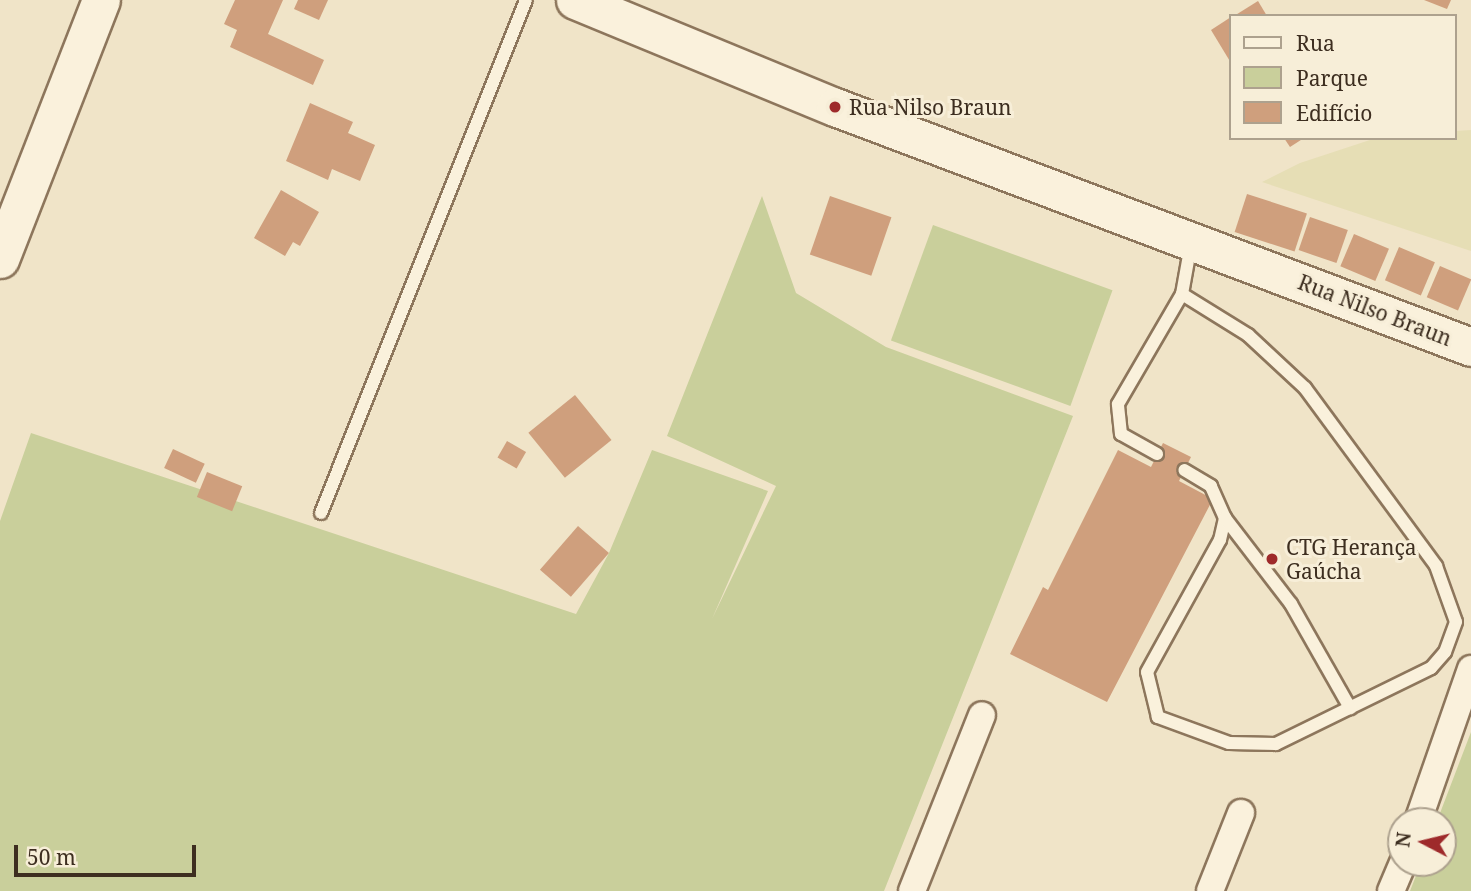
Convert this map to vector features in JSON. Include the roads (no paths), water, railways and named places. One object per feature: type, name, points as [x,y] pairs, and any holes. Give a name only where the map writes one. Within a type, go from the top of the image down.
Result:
[{"type":"street","points":[[0,260],[101,0]]},
{"type":"street","name":"Rua Nilso Braun","points":[[575,0],[835,107],[1471,347]]},
{"type":"street","points":[[1423,807],[1471,669]]},
{"type":"street","points":[[912,891],[982,715]]},
{"type":"street","points":[[1210,891],[1241,813]]},
{"type":"lane","points":[[321,513],[526,0]]},
{"type":"lane","points":[[1157,454],[1121,435],[1118,404],[1182,294],[1191,240]]},
{"type":"lane","points":[[1182,294],[1248,335],[1305,388],[1436,566],[1456,622],[1445,652],[1431,668],[1276,744],[1229,743],[1158,717],[1147,673],[1220,540],[1225,518]]},
{"type":"lane","points":[[1184,470],[1211,486],[1225,518],[1291,604],[1350,708]]},
{"type":"place","name":"Rua Nilso Braun","points":[[835,107]]},
{"type":"place","name":"CTG Herança Gaúcha","points":[[1272,559]]}]
